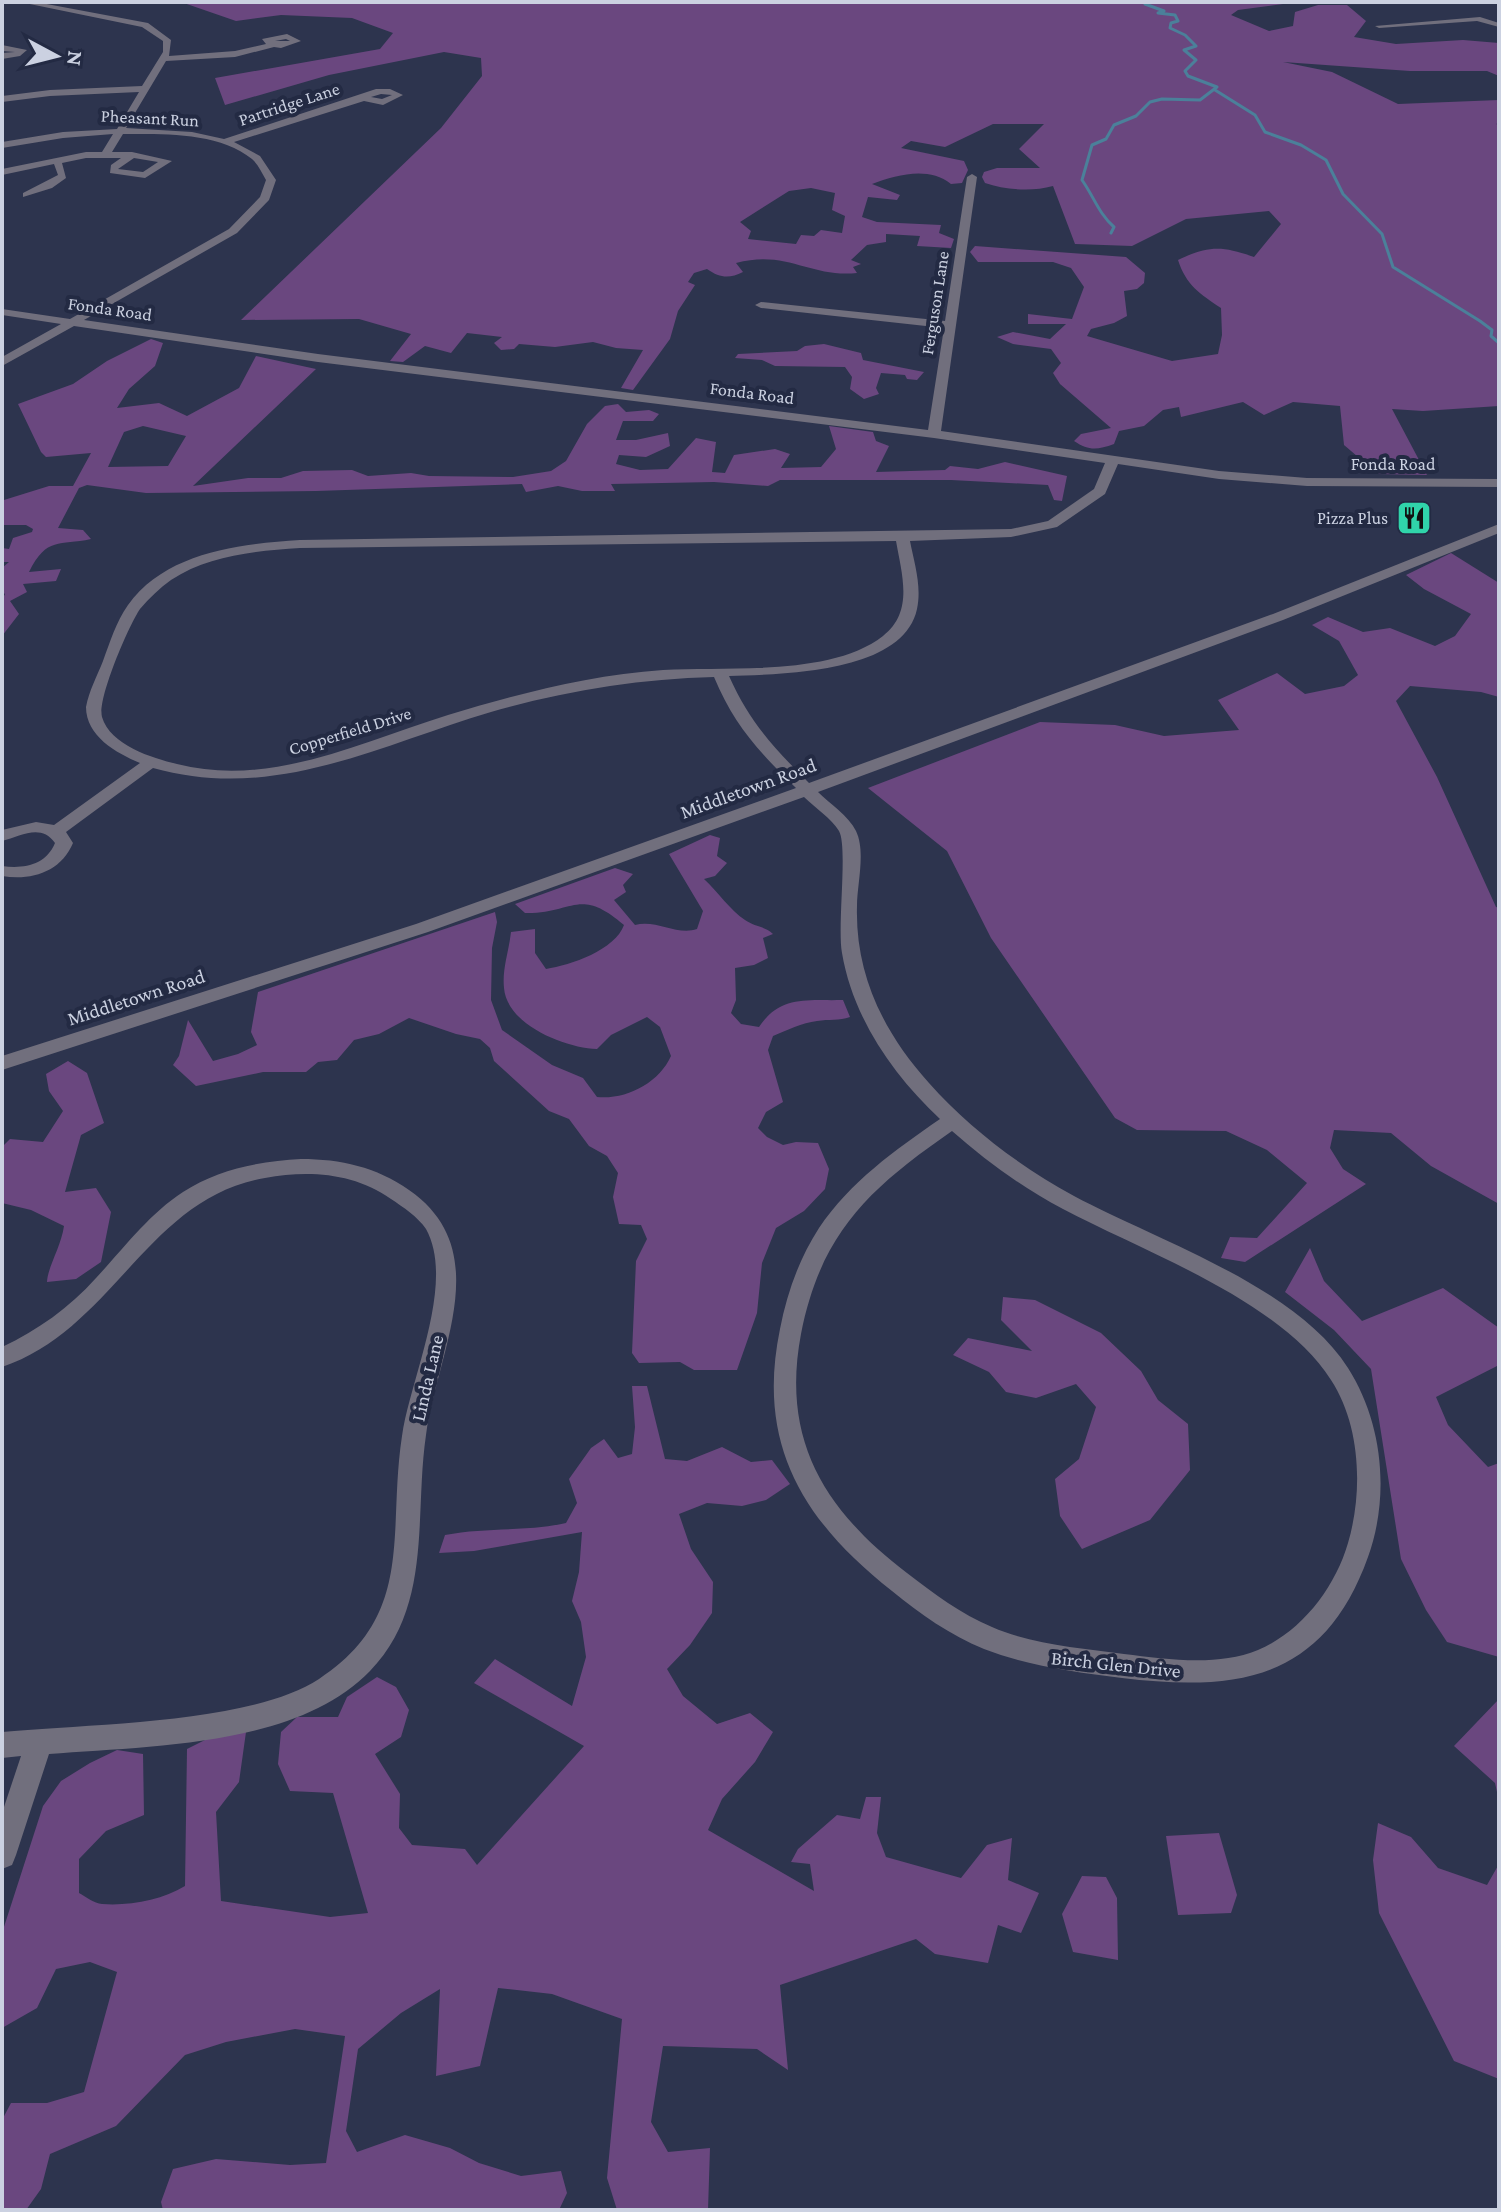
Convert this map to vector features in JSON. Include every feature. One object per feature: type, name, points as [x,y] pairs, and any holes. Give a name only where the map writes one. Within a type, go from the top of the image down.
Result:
[{"type":"street","points":[[24,2],[145,25],[167,40],[169,45],[162,59],[106,154]]},
{"type":"street","points":[[1379,26],[1468,19],[1499,25]]},
{"type":"street","points":[[162,59],[235,54],[271,45]]},
{"type":"street","points":[[2,48],[23,50],[2,56]]},
{"type":"street","points":[[2,99],[50,93],[142,89]]},
{"type":"street","name":"Partridge Lane","points":[[224,142],[364,98]]},
{"type":"street","name":"Pheasant Run","points":[[2,145],[55,134],[165,131],[224,142],[264,165],[271,180],[265,198],[233,231],[2,362]]},
{"type":"street","points":[[2,172],[106,154],[132,155]]},
{"type":"street","points":[[27,195],[63,176],[57,161]]},
{"type":"street","name":"Ferguson Lane","points":[[934,434],[972,177]]},
{"type":"street","points":[[761,305],[949,325]]},
{"type":"street","name":"Fonda Road","points":[[2,312],[318,358],[1278,480],[1499,483]]},
{"type":"street","name":"Copperfield Drive","points":[[902,537],[912,597],[907,621],[886,641],[871,650],[820,665],[635,677],[540,694],[282,772],[236,776],[184,772],[151,762],[107,737],[94,717],[95,702],[105,674],[134,607],[158,582],[175,572],[225,554],[300,544],[1011,533],[1052,524],[1100,491],[1113,460]]},
{"type":"street","name":"Middletown Road","points":[[2,1063],[422,928],[1278,617],[1499,528]]},
{"type":"street","name":"Birch Glen Drive","points":[[720,673],[736,710],[757,740],[847,830],[853,851],[848,902],[849,936],[868,1008],[901,1063],[951,1122],[1029,1180],[1241,1290],[1273,1310],[1327,1356],[1345,1379],[1359,1413],[1368,1462],[1365,1530],[1352,1571],[1335,1599],[1298,1640],[1270,1658],[1229,1670],[1180,1673],[1041,1656],[987,1638],[940,1612],[878,1568],[838,1528],[812,1491],[788,1439],[781,1404],[785,1356],[801,1287],[816,1252],[854,1195],[897,1158],[951,1122]]},
{"type":"street","points":[[56,831],[151,762]]},
{"type":"street","points":[[2,836],[35,827],[56,831],[64,843],[57,858],[36,869],[2,871]]},
{"type":"street","name":"Linda Lane","points":[[2,1358],[38,1341],[81,1307],[179,1203],[214,1184],[244,1174],[301,1167],[357,1173],[382,1182],[405,1197],[428,1216],[438,1231],[444,1270],[443,1299],[436,1345],[410,1458],[407,1565],[389,1626],[368,1654],[349,1674],[323,1692],[279,1709],[167,1730],[2,1745]]},
{"type":"street","points":[[2,1855],[40,1741]]},
{"type":"shaded area","points":[[181,2],[1298,2],[1238,10],[1231,15],[1269,31],[1293,26],[1295,12],[1318,5],[1347,5],[1366,21],[1354,37],[1396,44],[1463,40],[1499,43],[1499,76],[1487,71],[1410,71],[1283,62],[1332,72],[1398,104],[1499,100],[1499,123],[1496,124],[1499,125],[1499,406],[1423,411],[1392,409],[1427,475],[1378,474],[1344,445],[1340,406],[1293,402],[1264,415],[1243,402],[1181,417],[1179,407],[1163,410],[1144,426],[1119,431],[1114,444],[1108,446],[1089,448],[1074,441],[1081,434],[1111,428],[1060,384],[1053,373],[1061,363],[1051,349],[1013,344],[997,337],[1013,332],[1050,339],[1066,324],[1028,324],[1028,314],[1072,319],[1084,287],[1071,268],[1053,262],[978,262],[970,252],[975,246],[1126,257],[1145,273],[1144,283],[1137,289],[1124,291],[1127,316],[1091,329],[1087,336],[1172,361],[1218,354],[1222,335],[1221,308],[1195,288],[1178,260],[1216,249],[1254,257],[1281,224],[1269,211],[1186,219],[1132,246],[1075,244],[1053,186],[1010,189],[985,183],[982,177],[984,172],[997,168],[1040,168],[1019,149],[1044,124],[993,124],[945,147],[911,141],[901,148],[964,161],[968,170],[962,183],[951,184],[932,175],[912,174],[872,184],[900,195],[897,200],[868,197],[862,217],[877,222],[941,225],[939,233],[954,239],[951,248],[917,246],[920,236],[886,234],[886,242],[867,245],[851,260],[861,264],[853,267],[857,273],[826,272],[770,259],[736,263],[743,272],[733,276],[720,276],[707,269],[694,273],[688,282],[695,285],[678,311],[670,339],[633,390],[621,388],[643,350],[593,342],[555,347],[519,344],[514,349],[501,350],[494,343],[502,337],[467,333],[451,353],[425,346],[403,362],[390,361],[411,334],[359,319],[241,320],[441,128],[482,76],[481,58],[444,52],[329,75],[225,105],[215,78],[380,49],[393,33],[352,18],[281,15],[236,21]],"holes":[[[811,188],[835,193],[832,210],[845,216],[842,233],[821,230],[814,236],[801,235],[796,244],[748,239],[751,231],[740,222],[789,191]]]},
{"type":"shaded area","points":[[151,339],[163,343],[155,366],[129,389],[117,408],[159,403],[187,416],[239,388],[256,356],[316,369],[193,486],[248,478],[281,478],[303,471],[352,470],[368,476],[411,473],[513,477],[551,471],[566,461],[587,424],[605,406],[618,404],[626,412],[649,410],[659,414],[653,421],[623,421],[616,440],[636,440],[668,433],[670,446],[646,457],[619,455],[616,464],[640,470],[668,469],[696,438],[716,442],[712,472],[725,473],[734,455],[775,449],[790,454],[781,468],[821,467],[836,449],[829,426],[873,432],[876,441],[889,446],[876,472],[945,470],[950,466],[978,469],[1005,462],[1067,476],[1062,501],[1054,500],[1048,485],[951,480],[780,480],[768,486],[714,482],[611,484],[615,491],[582,491],[558,486],[526,492],[522,484],[146,493],[87,485],[79,488],[58,528],[83,530],[91,539],[55,545],[42,553],[29,572],[61,569],[56,581],[23,584],[27,592],[10,601],[19,614],[2,636],[2,600],[5,594],[2,592],[2,568],[9,562],[2,562],[2,548],[9,549],[13,538],[33,529],[26,525],[2,525],[4,500],[49,486],[73,486],[91,453],[46,457],[18,404],[73,384],[107,361]],"holes":[[[143,426],[186,436],[168,466],[108,467],[124,432]]]},
{"type":"shaded area","points":[[824,344],[861,353],[863,360],[924,372],[917,380],[907,379],[905,375],[881,373],[876,388],[879,394],[864,399],[850,389],[852,377],[845,367],[775,366],[762,360],[735,358],[738,354],[797,351],[805,346]]},
{"type":"shaded area","points":[[1451,553],[1499,583],[1499,697],[1481,692],[1410,686],[1396,701],[1437,777],[1499,908],[1499,1204],[1431,1166],[1391,1133],[1334,1130],[1330,1148],[1343,1169],[1366,1184],[1245,1262],[1221,1258],[1230,1237],[1257,1238],[1307,1183],[1267,1150],[1226,1131],[1137,1130],[1115,1118],[991,938],[947,851],[868,788],[1040,722],[1115,725],[1164,736],[1239,730],[1218,700],[1277,673],[1305,694],[1344,686],[1358,675],[1339,641],[1312,625],[1328,617],[1363,632],[1390,628],[1435,646],[1455,636],[1471,614],[1424,589],[1406,575]]},
{"type":"shaded area","points":[[710,835],[720,838],[717,856],[727,863],[715,876],[704,879],[740,916],[773,934],[763,938],[768,958],[754,965],[735,968],[736,1000],[731,1013],[741,1024],[759,1027],[776,1009],[786,1005],[843,1000],[850,1017],[811,1022],[789,1029],[773,1036],[768,1050],[783,1102],[766,1112],[758,1128],[783,1145],[818,1143],[829,1169],[825,1189],[804,1211],[776,1228],[762,1263],[757,1313],[737,1370],[694,1370],[680,1362],[639,1363],[632,1353],[636,1261],[647,1239],[641,1225],[619,1224],[613,1197],[618,1173],[607,1156],[589,1146],[569,1119],[549,1111],[494,1061],[490,1048],[480,1039],[409,1018],[379,1034],[354,1040],[337,1060],[318,1062],[306,1072],[263,1072],[196,1086],[173,1065],[179,1056],[188,1020],[213,1061],[238,1054],[257,1045],[251,1032],[258,992],[495,912],[497,922],[492,948],[491,1000],[502,1030],[552,1065],[583,1078],[597,1097],[619,1096],[640,1088],[666,1066],[671,1056],[660,1027],[647,1017],[611,1035],[597,1049],[584,1048],[554,1039],[526,1023],[515,1013],[504,988],[511,932],[535,929],[535,953],[546,969],[579,960],[602,949],[612,942],[624,925],[609,913],[586,904],[525,913],[515,904],[615,868],[633,874],[623,885],[626,892],[614,900],[635,925],[651,924],[689,931],[697,929],[703,911],[669,854]]},
{"type":"shaded area","points":[[68,1061],[87,1073],[104,1123],[81,1135],[65,1192],[96,1188],[111,1212],[101,1262],[76,1279],[47,1282],[64,1226],[31,1210],[2,1203],[2,1147],[10,1139],[43,1142],[63,1111],[49,1091],[46,1074]]},
{"type":"shaded area","points":[[1310,1248],[1324,1281],[1362,1321],[1443,1288],[1499,1328],[1499,1365],[1436,1397],[1448,1425],[1488,1467],[1499,1463],[1499,1657],[1447,1642],[1426,1610],[1401,1559],[1371,1369],[1334,1330],[1285,1292]]},
{"type":"shaded area","points":[[1003,1297],[1035,1300],[1101,1333],[1141,1371],[1158,1400],[1188,1424],[1190,1470],[1150,1520],[1082,1549],[1060,1516],[1055,1479],[1079,1459],[1096,1407],[1076,1384],[1036,1398],[1006,1392],[989,1372],[953,1355],[968,1338],[1032,1351],[1001,1320]]},
{"type":"shaded area","points":[[632,1386],[647,1386],[665,1459],[687,1461],[722,1447],[751,1462],[772,1460],[790,1484],[766,1500],[742,1506],[707,1503],[679,1514],[691,1549],[713,1582],[712,1613],[690,1645],[667,1669],[683,1696],[717,1724],[750,1713],[773,1732],[755,1762],[722,1799],[708,1830],[814,1891],[810,1864],[791,1862],[798,1849],[837,1815],[860,1819],[866,1797],[881,1797],[877,1833],[886,1857],[961,1878],[987,1845],[1012,1838],[1008,1880],[1039,1893],[1021,1933],[998,1925],[988,1963],[935,1954],[916,1939],[780,1985],[788,2070],[757,2049],[663,2046],[651,2122],[668,2152],[710,2148],[708,2210],[617,2210],[607,2178],[622,2019],[552,1994],[498,1988],[480,2066],[436,2076],[440,1989],[401,2013],[358,2049],[346,2131],[357,2152],[405,2135],[450,2148],[479,2163],[521,2176],[561,2171],[567,2193],[559,2210],[163,2210],[161,2202],[173,2169],[216,2159],[290,2165],[326,2163],[345,2036],[295,2029],[226,2042],[185,2055],[116,2126],[50,2154],[41,2189],[26,2210],[2,2210],[2,2120],[11,2103],[47,2103],[84,2092],[117,1972],[90,1962],[56,1969],[37,2008],[2,2028],[2,1933],[43,1806],[61,1781],[117,1750],[143,1754],[144,1815],[106,1831],[79,1859],[79,1893],[102,1904],[135,1903],[156,1898],[185,1886],[187,1749],[219,1733],[246,1732],[239,1782],[216,1812],[221,1901],[330,1917],[368,1913],[333,1793],[290,1791],[278,1764],[281,1732],[297,1717],[338,1717],[347,1697],[377,1677],[396,1687],[409,1710],[401,1737],[375,1754],[400,1794],[399,1828],[412,1845],[465,1849],[477,1865],[584,1746],[474,1683],[495,1659],[572,1706],[586,1657],[581,1622],[572,1601],[579,1572],[582,1532],[474,1551],[439,1553],[445,1535],[566,1523],[577,1503],[569,1479],[591,1448],[604,1439],[618,1458],[632,1454],[635,1427]]},
{"type":"shaded area","points":[[1499,1699],[1499,1801],[1495,1783],[1454,1746]]},
{"type":"shaded area","points":[[1378,1823],[1411,1837],[1438,1868],[1487,1885],[1499,1864],[1499,2079],[1454,2061],[1379,1913],[1373,1860]]},
{"type":"shaded area","points":[[1219,1833],[1237,1895],[1231,1913],[1178,1915],[1166,1836]]},
{"type":"shaded area","points":[[1082,1876],[1106,1877],[1117,1898],[1118,1960],[1073,1952],[1062,1914]]},
{"type":"waterway","points":[[1111,233],[1114,227],[1100,211],[1082,180],[1092,145],[1106,139],[1114,125],[1136,116],[1150,102],[1162,99],[1200,100],[1217,87],[1188,76],[1185,71],[1196,60],[1184,50],[1196,46],[1185,35],[1170,28],[1171,23],[1178,21],[1175,15],[1158,13],[1164,11],[1145,4],[1151,2]]},
{"type":"waterway","points":[[1215,90],[1255,115],[1265,132],[1301,145],[1326,160],[1343,194],[1382,234],[1393,267],[1480,321],[1492,330],[1491,336],[1499,343]]},
{"type":"place","name":"Pizza Plus","points":[[1414,518]]}]
